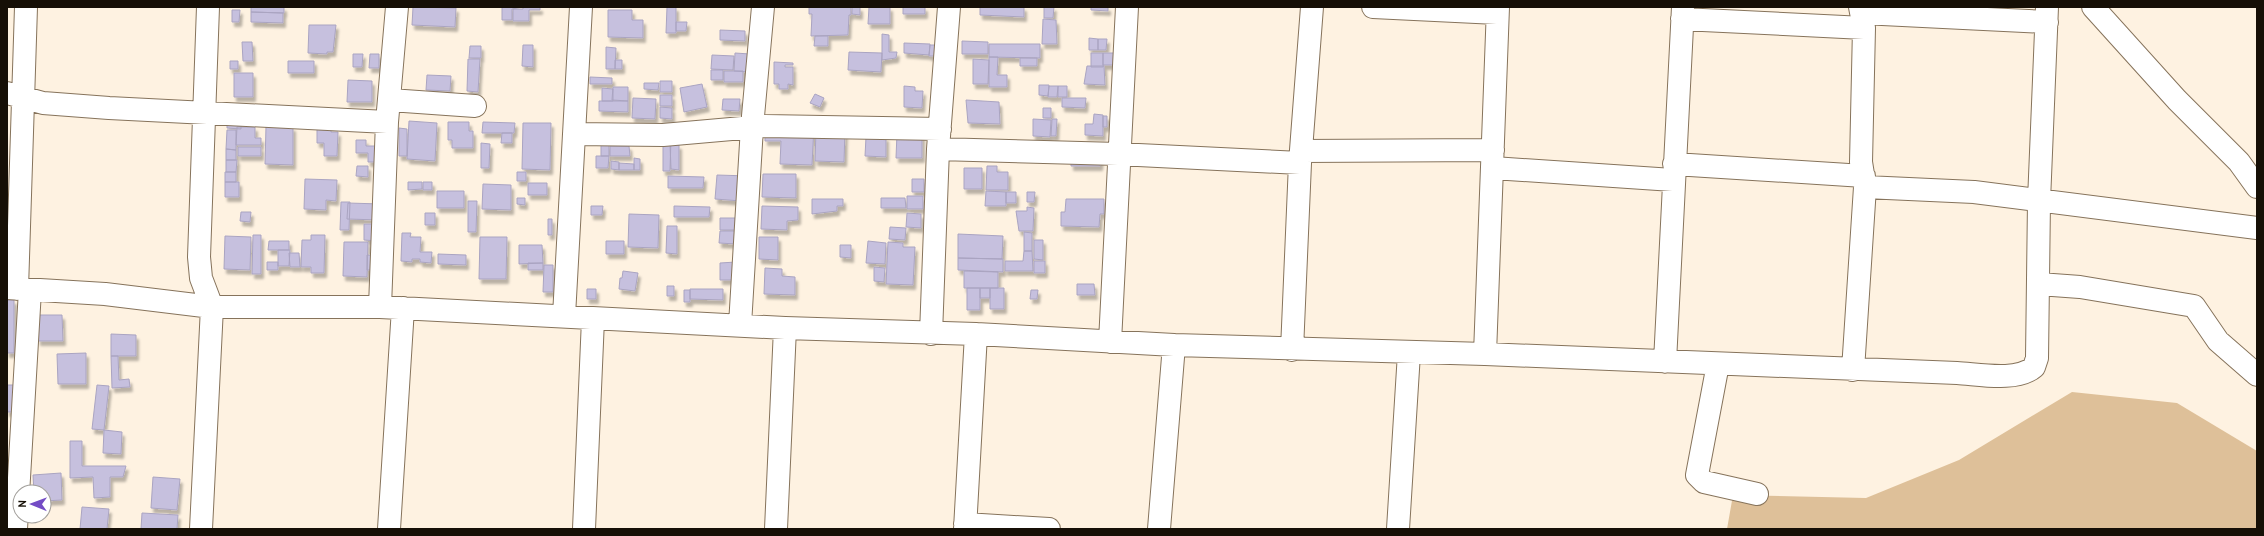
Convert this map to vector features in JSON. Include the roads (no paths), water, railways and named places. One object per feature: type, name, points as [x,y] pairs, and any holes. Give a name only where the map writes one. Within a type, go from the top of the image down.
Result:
[{"type":"street","points":[[16,529],[13,483],[18,289],[16,96],[26,7]]},
{"type":"street","points":[[201,529],[212,307],[202,278],[199,257],[208,7]]},
{"type":"street","points":[[380,307],[387,122],[397,7]]},
{"type":"street","points":[[564,316],[581,7]]},
{"type":"street","points":[[740,325],[752,127],[763,7]]},
{"type":"street","points":[[931,334],[939,139],[948,7]]},
{"type":"street","points":[[1110,342],[1118,154],[1127,7]]},
{"type":"street","points":[[1292,350],[1300,157],[1312,7]]},
{"type":"street","points":[[1373,7],[1498,10],[1485,354]]},
{"type":"street","points":[[2093,7],[2177,100],[2239,162],[2257,187]]},
{"type":"street","points":[[18,289],[105,294],[212,307],[380,307],[785,328],[931,334],[976,334],[1174,346],[1485,354],[1665,362],[1854,370],[1957,373],[1998,376],[2029,371],[2034,367],[2037,358],[2039,202],[2047,14],[1862,16],[1682,13],[1665,362]]},
{"type":"street","points":[[1854,370],[1864,182],[1861,162],[1862,16]]},
{"type":"street","points":[[16,96],[94,107],[205,114],[387,122]]},
{"type":"street","points":[[390,100],[475,106]]},
{"type":"street","points":[[574,134],[663,135],[709,133],[752,127],[851,126],[939,139],[1118,154],[1493,159],[1674,172],[1864,182],[1974,192],[2039,202],[2257,228]]},
{"type":"street","points":[[2039,284],[2080,287],[2194,306],[2218,341],[2257,374]]},
{"type":"street","points":[[389,529],[403,308]]},
{"type":"street","points":[[584,529],[593,319]]},
{"type":"street","points":[[776,529],[785,328]]},
{"type":"street","points":[[976,334],[965,526],[1049,529]]},
{"type":"street","points":[[1159,529],[1174,346]]},
{"type":"street","points":[[1398,529],[1409,353]]},
{"type":"street","points":[[1718,364],[1697,475],[1704,482],[1757,494]]}]
